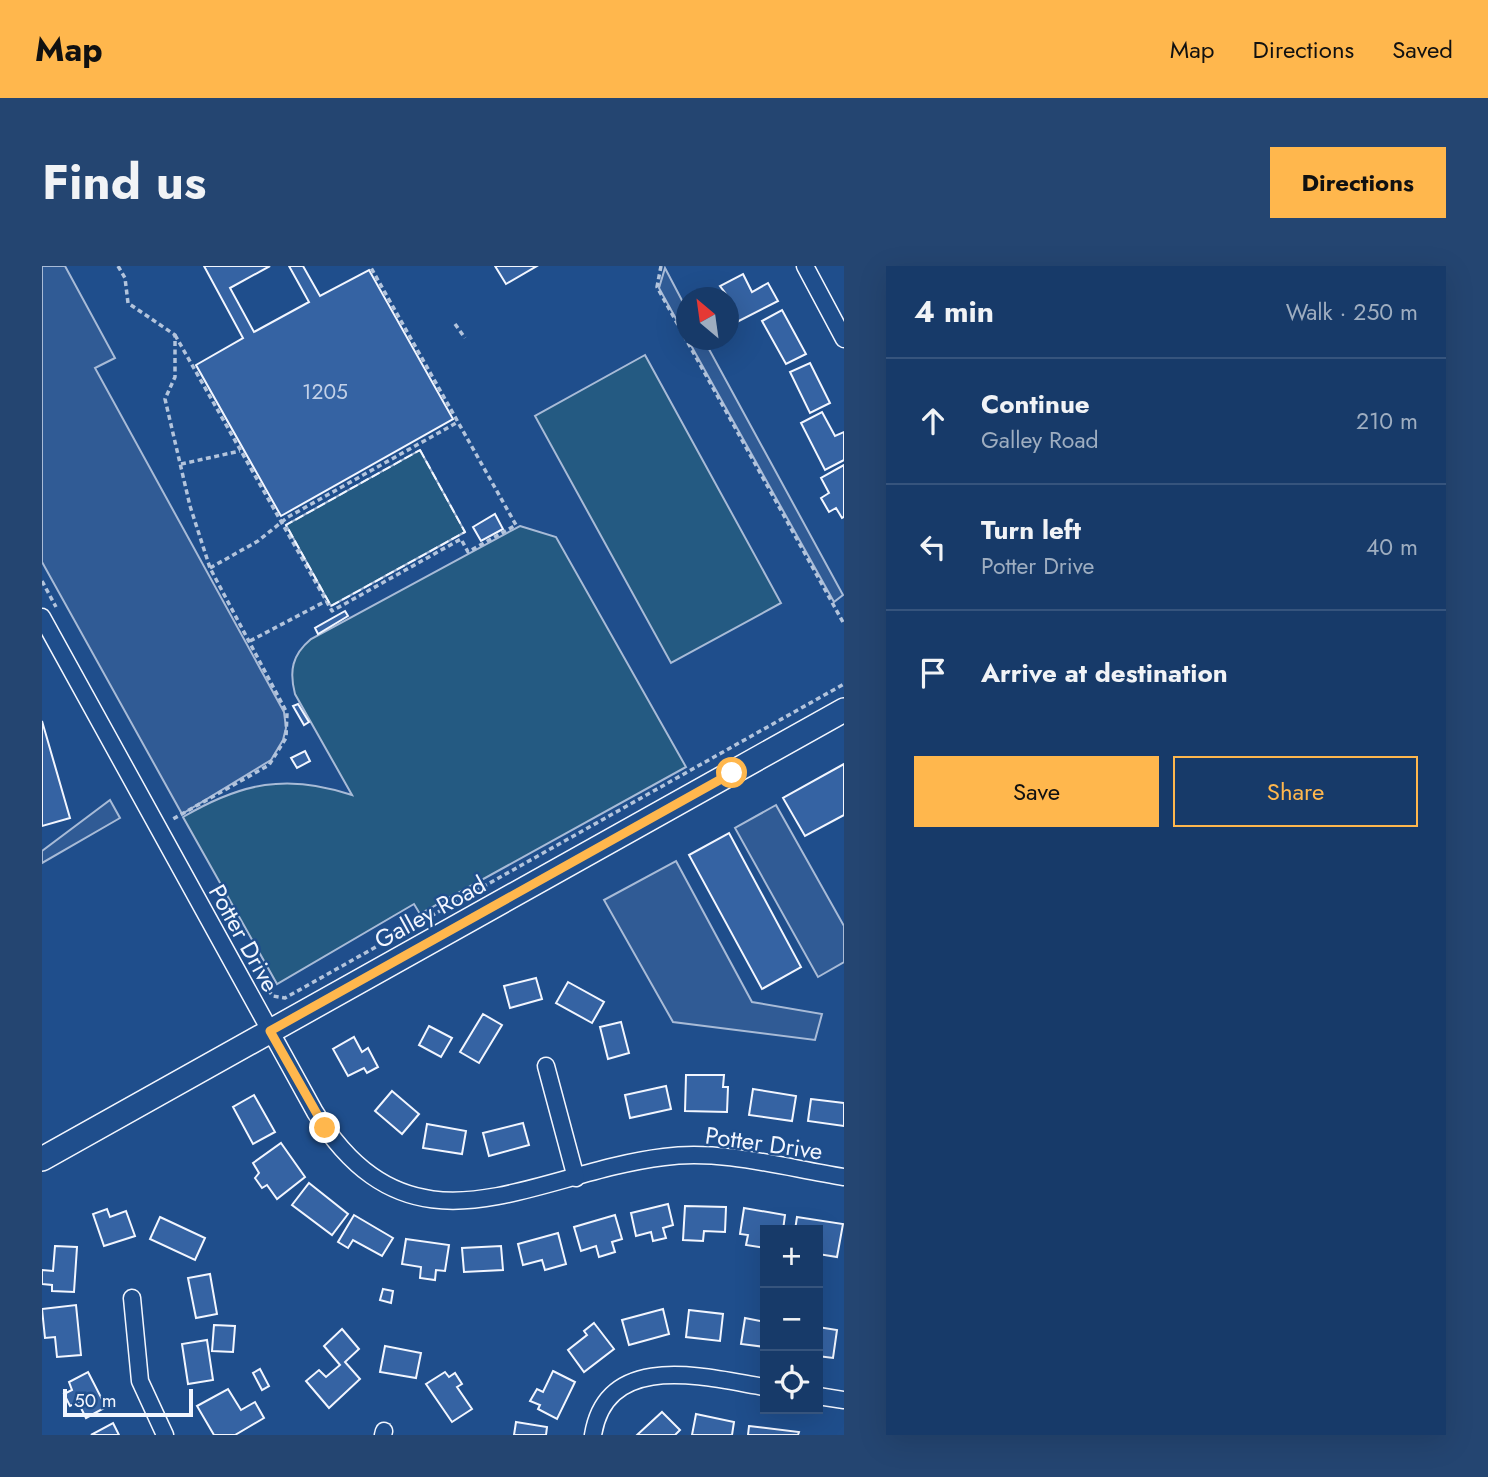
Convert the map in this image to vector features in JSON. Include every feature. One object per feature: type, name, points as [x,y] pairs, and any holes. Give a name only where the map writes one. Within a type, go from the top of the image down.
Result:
[{"type":"main road","name":"Galley Road","points":[[42,1159],[844,710]]},
{"type":"street","points":[[805,266],[844,340]]},
{"type":"street","name":"Potter Drive","points":[[42,617],[325,1128],[351,1158],[380,1180],[426,1197],[451,1201],[509,1196],[664,1157],[687,1156],[710,1156],[844,1177]]},
{"type":"street","points":[[546,1066],[576,1178]]},
{"type":"street","points":[[132,1298],[139,1374],[146,1398],[165,1435]]},
{"type":"street","points":[[593,1435],[608,1401],[644,1377],[675,1373],[760,1386]]},
{"type":"street","points":[[823,1397],[844,1400]]},
{"type":"path","points":[[118,266],[125,278],[128,303],[175,335],[281,526],[332,611],[461,539],[468,552],[516,525],[370,266]]},
{"type":"path","points":[[661,266],[657,287],[844,624]]},
{"type":"path","points":[[455,324],[464,338]]},
{"type":"path","points":[[173,819],[270,765],[282,748],[288,727],[287,713],[210,568],[190,506],[165,399],[175,377],[175,335]]},
{"type":"path","points":[[210,568],[281,526],[288,517],[458,422]]},
{"type":"path","points":[[181,464],[240,451]]},
{"type":"path","points":[[250,642],[326,601]]},
{"type":"path","points":[[273,996],[285,998],[844,684]]},
{"type":"shaded area","points":[[42,266],[65,266],[115,358],[95,368],[284,712],[286,728],[283,740],[271,760],[182,814],[42,562]]},
{"type":"shaded area","points":[[665,268],[676,289],[676,319],[659,288]]},
{"type":"shaded area","points":[[694,350],[709,350],[843,595],[834,602]]},
{"type":"shaded area","points":[[645,355],[781,603],[671,663],[535,416]]},
{"type":"shaded area","points":[[420,450],[465,532],[331,606],[286,525]]},
{"type":"shaded area","points":[[520,526],[556,537],[686,767],[420,914],[414,904],[277,984],[183,817],[225,796],[265,785],[306,784],[352,795],[295,694],[292,671],[296,657],[311,639]]},
{"type":"shaded area","points":[[110,800],[120,818],[42,863],[42,851]]},
{"type":"shaded area","points":[[776,805],[844,926],[844,962],[818,977],[735,828]]},
{"type":"shaded area","points":[[676,861],[752,1002],[822,1014],[815,1040],[673,1022],[604,900]]},
{"type":"building","points":[[204,266],[270,266],[230,288],[254,332],[309,302],[289,266],[303,266],[320,296],[369,270],[453,419],[281,516],[196,365],[243,338]]},
{"type":"building","points":[[495,266],[537,266],[506,284]]},
{"type":"building","points":[[743,274],[752,292],[768,283],[778,301],[739,321],[739,287],[720,286]]},
{"type":"building","points":[[782,310],[806,354],[786,364],[762,321]]},
{"type":"building","points":[[810,363],[830,403],[810,413],[790,372]]},
{"type":"building","points":[[822,412],[835,436],[844,432],[844,460],[825,470],[801,423]]},
{"type":"building","points":[[844,465],[842,518],[836,508],[829,512],[821,498],[829,493],[821,478]]},
{"type":"building","points":[[495,514],[503,529],[481,541],[473,527]]},
{"type":"building","points":[[345,611],[348,616],[318,634],[315,628]]},
{"type":"building","points":[[298,704],[309,722],[304,725],[293,706]]},
{"type":"building","points":[[42,721],[70,818],[42,826]]},
{"type":"building","points":[[305,751],[310,761],[297,768],[291,758]]},
{"type":"building","points":[[844,764],[844,815],[805,836],[783,798]]},
{"type":"building","points":[[729,833],[801,967],[762,989],[689,855]]},
{"type":"building","points":[[536,978],[542,999],[510,1008],[504,986]]},
{"type":"building","points":[[568,982],[604,1002],[592,1023],[556,1003]]},
{"type":"building","points":[[483,1014],[502,1025],[479,1063],[460,1052]]},
{"type":"building","points":[[621,1022],[629,1053],[608,1059],[600,1027]]},
{"type":"building","points":[[429,1026],[452,1038],[441,1057],[419,1045]]},
{"type":"building","points":[[354,1037],[362,1052],[368,1048],[378,1067],[367,1073],[364,1068],[348,1076],[333,1049]]},
{"type":"building","points":[[686,1075],[724,1075],[723,1087],[728,1087],[727,1112],[685,1111]]},
{"type":"building","points":[[666,1086],[671,1109],[630,1118],[625,1095]]},
{"type":"building","points":[[753,1089],[796,1096],[792,1121],[749,1115]]},
{"type":"building","points":[[392,1091],[419,1114],[402,1134],[375,1111]]},
{"type":"building","points":[[254,1095],[275,1132],[253,1144],[233,1107]]},
{"type":"building","points":[[811,1099],[844,1103],[844,1126],[808,1121]]},
{"type":"building","points":[[523,1123],[529,1145],[489,1156],[483,1133]]},
{"type":"building","points":[[427,1124],[466,1131],[462,1154],[423,1148]]},
{"type":"building","points":[[281,1143],[305,1177],[277,1199],[267,1185],[262,1188],[255,1178],[259,1173],[253,1163]]},
{"type":"building","points":[[309,1183],[348,1214],[332,1235],[292,1205]]},
{"type":"building","points":[[668,1204],[673,1225],[663,1228],[666,1238],[653,1241],[651,1232],[636,1236],[631,1213]]},
{"type":"building","points":[[685,1206],[726,1207],[725,1232],[704,1231],[703,1241],[683,1240]]},
{"type":"building","points":[[744,1208],[785,1215],[784,1225],[760,1225],[760,1247],[746,1245],[748,1235],[740,1234]]},
{"type":"building","points":[[107,1209],[110,1217],[126,1211],[135,1236],[104,1246],[93,1214]]},
{"type":"building","points":[[354,1215],[393,1238],[382,1256],[353,1240],[348,1248],[338,1242]]},
{"type":"building","points":[[615,1215],[622,1239],[612,1242],[615,1252],[599,1257],[596,1246],[581,1251],[574,1227]]},
{"type":"building","points":[[160,1217],[205,1238],[195,1260],[150,1239]]},
{"type":"building","points":[[797,1217],[843,1224],[837,1257],[823,1255],[823,1225],[796,1225]]},
{"type":"building","points":[[558,1233],[566,1264],[545,1270],[542,1260],[523,1265],[518,1244]]},
{"type":"building","points":[[406,1239],[449,1245],[445,1271],[436,1270],[435,1280],[420,1278],[421,1267],[402,1264]]},
{"type":"building","points":[[55,1246],[77,1247],[74,1292],[52,1291],[52,1285],[42,1284],[42,1270],[53,1271]]},
{"type":"building","points":[[501,1246],[503,1270],[464,1272],[462,1248]]},
{"type":"building","points":[[210,1274],[217,1314],[196,1318],[188,1278]]},
{"type":"building","points":[[383,1289],[393,1291],[391,1303],[380,1300]]},
{"type":"building","points":[[76,1305],[81,1355],[57,1357],[55,1337],[45,1338],[42,1309]]},
{"type":"building","points":[[663,1309],[669,1334],[629,1345],[622,1320]]},
{"type":"building","points":[[689,1310],[723,1314],[720,1341],[686,1337]]},
{"type":"building","points":[[745,1318],[760,1321],[760,1346],[741,1344]]},
{"type":"building","points":[[594,1323],[614,1349],[584,1372],[568,1350],[587,1335],[584,1331]]},
{"type":"building","points":[[214,1325],[235,1326],[233,1352],[212,1351]]},
{"type":"building","points":[[823,1328],[837,1330],[833,1358],[823,1357]]},
{"type":"building","points":[[342,1329],[359,1349],[345,1362],[360,1379],[329,1408],[306,1381],[319,1370],[326,1377],[340,1365],[324,1346]]},
{"type":"building","points":[[207,1340],[213,1380],[188,1384],[182,1344]]},
{"type":"building","points":[[385,1346],[421,1353],[416,1378],[380,1372]]},
{"type":"building","points":[[260,1369],[269,1386],[262,1390],[253,1373]]},
{"type":"building","points":[[553,1371],[575,1382],[557,1419],[538,1409],[540,1405],[530,1401],[537,1389],[543,1392]]},
{"type":"building","points":[[88,1372],[106,1407],[86,1418],[78,1402],[70,1406],[64,1394],[72,1390],[69,1382]]},
{"type":"building","points":[[445,1372],[449,1377],[455,1373],[462,1384],[457,1387],[472,1409],[452,1422],[426,1384]]},
{"type":"building","points":[[228,1389],[241,1410],[255,1402],[264,1418],[235,1435],[214,1435],[197,1406]]},
{"type":"building","points":[[662,1412],[680,1430],[675,1435],[637,1435]]},
{"type":"building","points":[[696,1414],[734,1422],[732,1435],[692,1435]]},
{"type":"building","points":[[516,1422],[547,1427],[546,1435],[514,1435]]},
{"type":"building","points":[[113,1423],[119,1435],[91,1435]]},
{"type":"building","points":[[749,1426],[799,1432],[798,1435],[748,1435]]},
{"type":"fence","points":[[420,450],[465,532],[331,606],[286,525],[420,450]]},
{"type":"route","points":[[325,1128],[270,1031],[732,773]]}]
